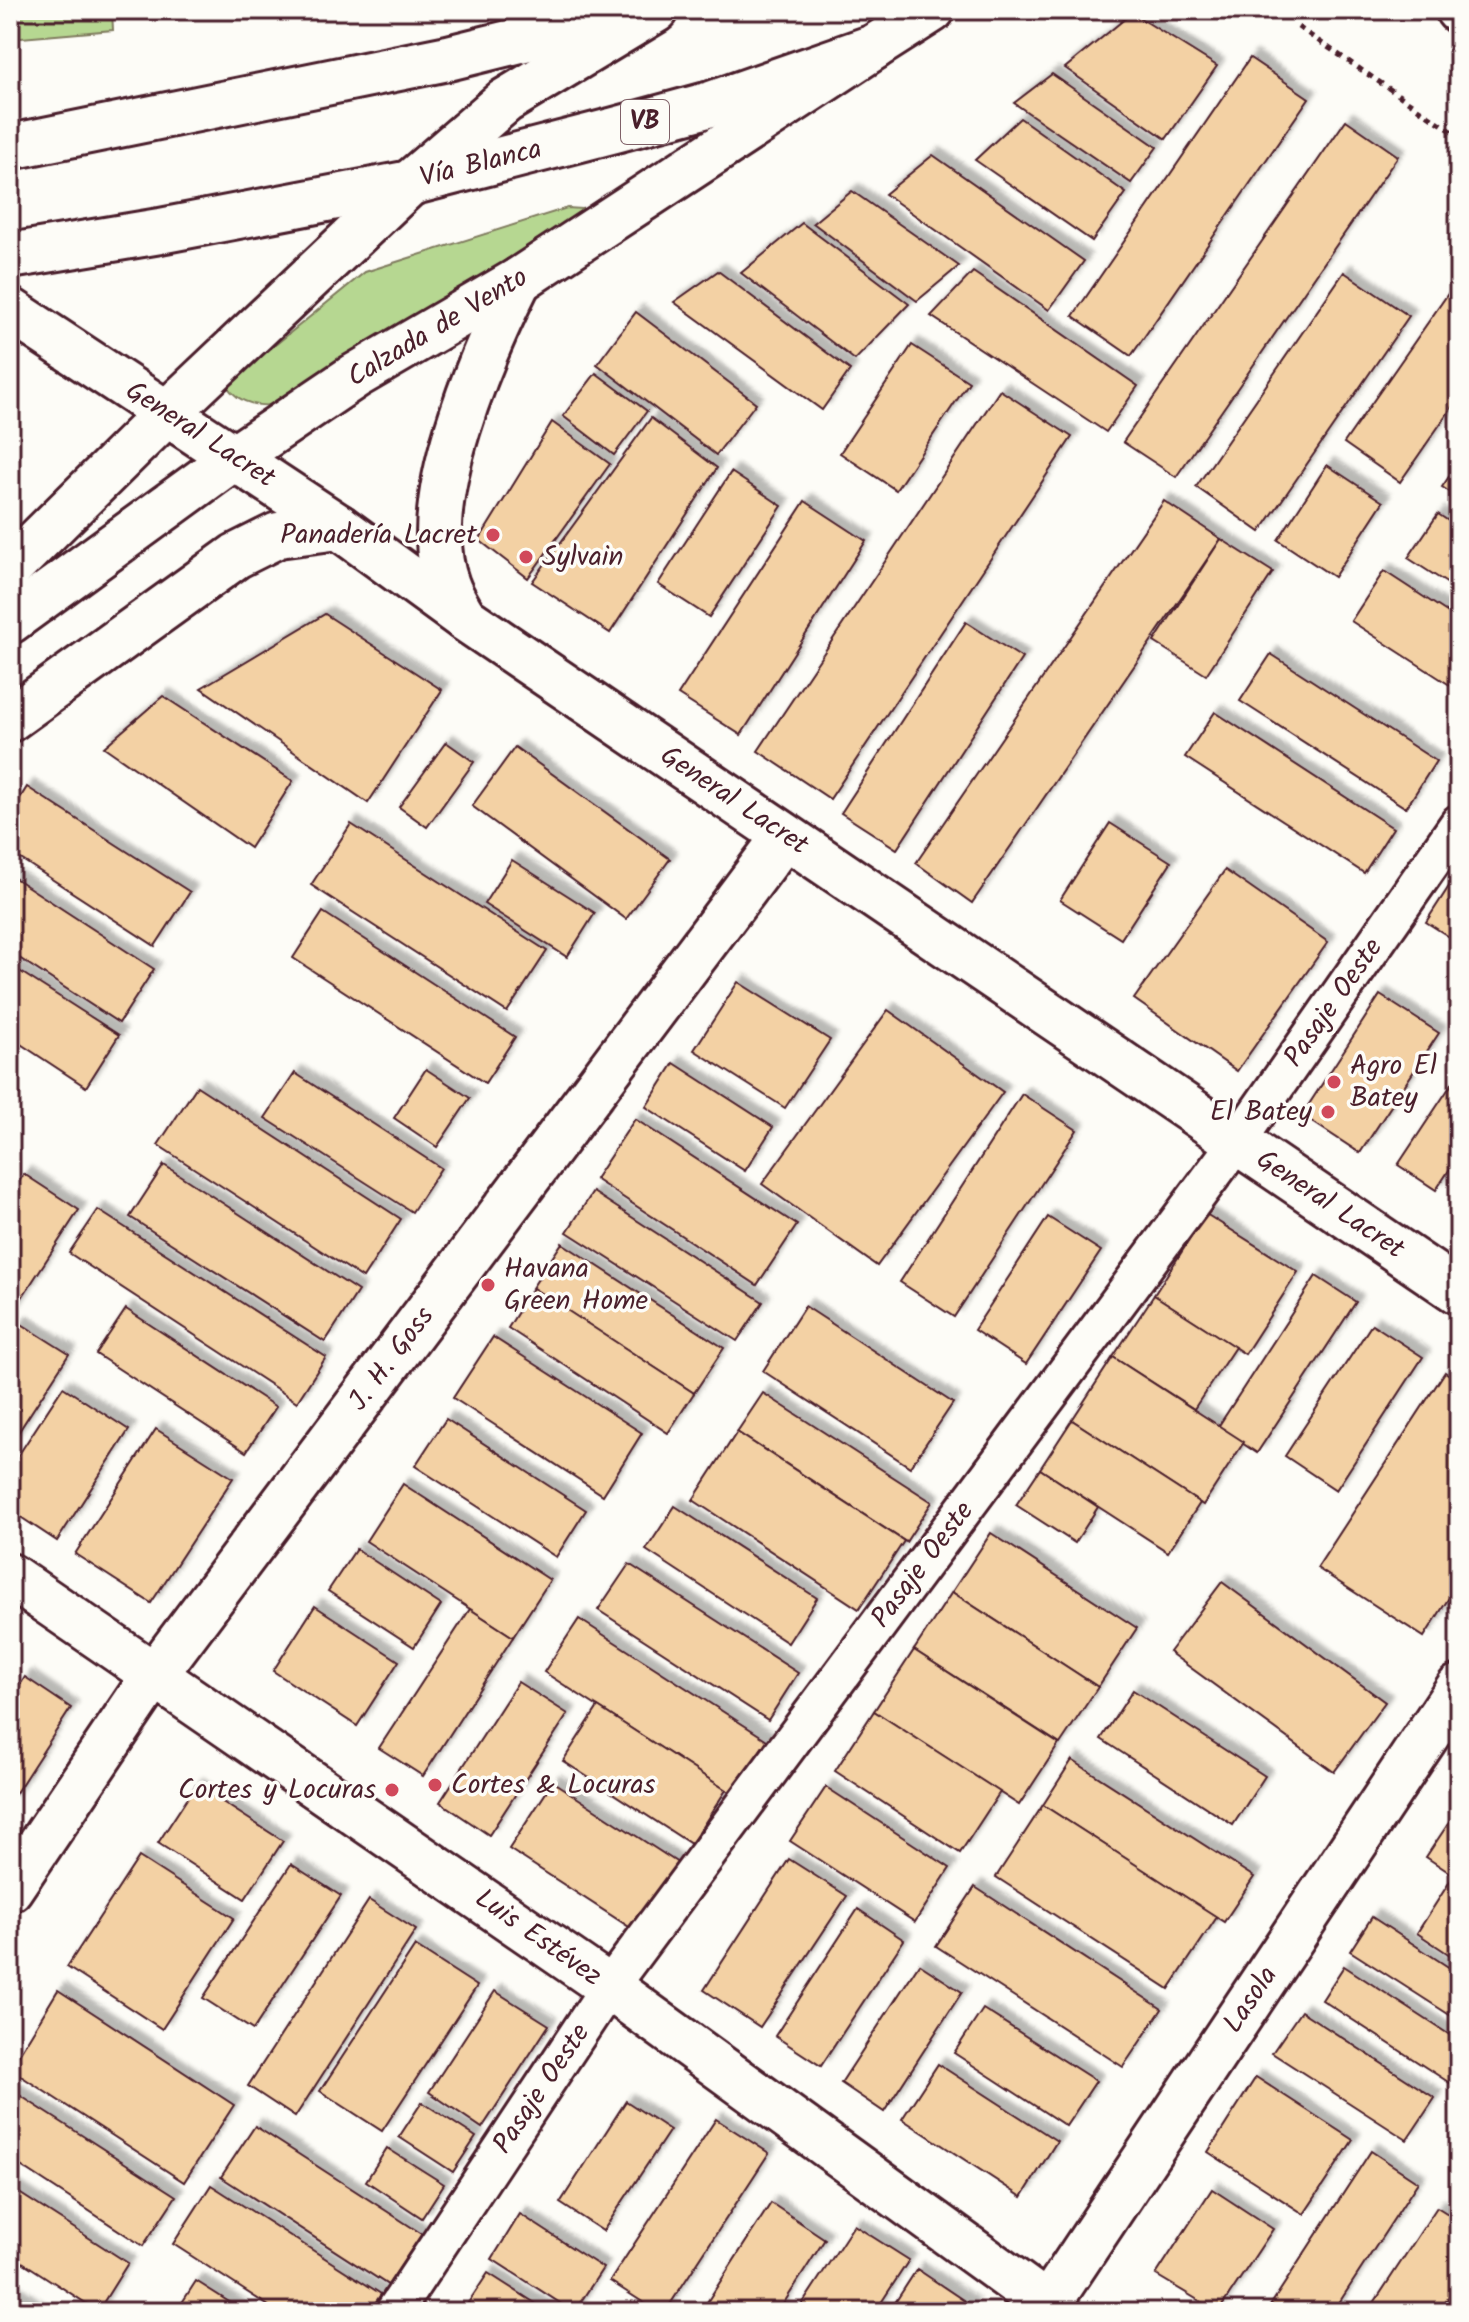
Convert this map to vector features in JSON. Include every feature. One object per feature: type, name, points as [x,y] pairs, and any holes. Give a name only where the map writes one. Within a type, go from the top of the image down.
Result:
[{"type":"main road","points":[[10,147],[448,58],[641,10]]},
{"type":"main road","points":[[10,568],[166,414],[410,183],[505,101],[656,10]]},
{"type":"main road","name":"Vía Blanca","points":[[10,256],[410,183],[711,104],[874,47],[932,10]]},
{"type":"main road","name":"Calzada de Vento","points":[[10,621],[235,457],[355,376],[519,280],[874,47]]},
{"type":"main road","points":[[464,618],[446,585],[441,557],[439,524],[443,493],[468,397],[487,344],[519,280]]},
{"type":"main road","name":"General Lacret","points":[[10,310],[339,527],[464,618],[1459,1292]]},
{"type":"main road","points":[[10,719],[236,556],[278,535],[339,527]]},
{"type":"main road","name":"J. H. Goss","points":[[10,1889],[155,1674],[785,836]]},
{"type":"main road","name":"Luis Estévez","points":[[10,1576],[609,1987],[1049,2310]]},
{"type":"main road","name":"Lasola","points":[[1049,2310],[1459,1687]]},
{"type":"lane","name":"Pasaje Oeste","points":[[394,2312],[609,1987],[1237,1142],[1459,823]]},
{"type":"path","points":[[1298,27],[1459,136]]},
{"type":"green space","points":[[10,10],[112,10],[113,30],[10,39]]},
{"type":"green space","points":[[567,208],[599,210],[292,405],[247,402],[232,393],[226,385],[365,272]]},
{"type":"building","points":[[1132,13],[1217,66],[1166,139],[1065,68]]},
{"type":"building","points":[[1250,58],[1309,98],[1131,356],[1073,316]]},
{"type":"building","points":[[1052,74],[1157,147],[1131,183],[1014,103]]},
{"type":"building","points":[[1020,118],[1126,193],[1092,241],[975,160]]},
{"type":"building","points":[[1346,120],[1398,156],[1176,477],[1123,442]]},
{"type":"building","points":[[933,155],[1084,261],[1049,310],[885,194]]},
{"type":"building","points":[[852,191],[959,266],[917,301],[813,223]]},
{"type":"building","points":[[802,223],[909,304],[855,360],[741,273]]},
{"type":"building","points":[[718,271],[850,370],[822,410],[674,302]]},
{"type":"building","points":[[973,272],[1138,386],[1106,432],[931,316]]},
{"type":"building","points":[[1344,272],[1409,316],[1260,532],[1196,487]]},
{"type":"building","points":[[1459,278],[1459,397],[1400,482],[1344,443]]},
{"type":"building","points":[[636,312],[756,403],[716,455],[597,364]]},
{"type":"building","points":[[912,345],[969,382],[896,490],[840,453]]},
{"type":"building","points":[[596,373],[647,411],[614,455],[563,416]]},
{"type":"building","points":[[1000,390],[1072,437],[830,799],[758,751]]},
{"type":"building","points":[[651,418],[717,468],[610,633],[532,582]]},
{"type":"building","points":[[552,422],[610,464],[528,578],[479,540]]},
{"type":"building","points":[[1459,462],[1459,498],[1442,487]]},
{"type":"building","points":[[1327,465],[1383,502],[1334,577],[1278,540]]},
{"type":"building","points":[[731,472],[782,506],[709,617],[658,584]]},
{"type":"building","points":[[805,501],[866,541],[741,735],[678,695]]},
{"type":"building","points":[[1164,501],[1221,539],[972,903],[916,863]]},
{"type":"building","points":[[1438,514],[1459,528],[1459,591],[1408,558]]},
{"type":"building","points":[[1221,539],[1273,572],[1206,675],[1154,642]]},
{"type":"building","points":[[1384,571],[1459,620],[1459,691],[1351,621]]},
{"type":"building","points":[[325,614],[442,690],[368,803],[201,688]]},
{"type":"building","points":[[966,622],[1022,658],[897,849],[841,813]]},
{"type":"building","points":[[1271,654],[1436,761],[1406,808],[1240,701]]},
{"type":"building","points":[[163,696],[293,781],[250,848],[104,747]]},
{"type":"building","points":[[1215,712],[1393,828],[1364,873],[1185,757]]},
{"type":"building","points":[[446,742],[474,762],[427,827],[399,807]]},
{"type":"building","points":[[515,747],[670,859],[626,919],[472,806]]},
{"type":"building","points":[[27,787],[190,892],[155,946],[10,852],[10,814]]},
{"type":"building","points":[[1110,823],[1171,862],[1121,939],[1060,900]]},
{"type":"building","points":[[351,824],[547,951],[507,1012],[311,885]]},
{"type":"building","points":[[512,860],[595,913],[567,957],[484,904]]},
{"type":"building","points":[[1225,870],[1328,942],[1237,1071],[1134,999]]},
{"type":"building","points":[[1459,871],[1459,943],[1426,922]]},
{"type":"building","points":[[10,875],[154,969],[119,1023],[10,952]]},
{"type":"building","points":[[323,912],[515,1037],[485,1083],[293,958]]},
{"type":"building","points":[[10,965],[119,1035],[86,1087],[10,1037]]},
{"type":"building","points":[[738,982],[830,1040],[785,1108],[694,1050]]},
{"type":"building","points":[[1380,995],[1439,1033],[1360,1153],[1302,1115]]},
{"type":"building","points":[[888,1010],[1003,1092],[877,1266],[762,1184]]},
{"type":"building","points":[[674,1063],[773,1127],[745,1171],[646,1107]]},
{"type":"building","points":[[426,1069],[470,1098],[437,1147],[394,1118]]},
{"type":"building","points":[[295,1073],[441,1168],[412,1212],[265,1118]]},
{"type":"building","points":[[1459,1073],[1459,1155],[1436,1190],[1398,1165]]},
{"type":"building","points":[[197,1086],[401,1219],[363,1278],[158,1145]]},
{"type":"building","points":[[1022,1094],[1077,1130],[954,1317],[900,1282]]},
{"type":"building","points":[[635,1119],[797,1225],[757,1285],[595,1179]]},
{"type":"building","points":[[164,1165],[358,1291],[325,1342],[130,1217]]},
{"type":"building","points":[[24,1174],[79,1210],[10,1316],[10,1195]]},
{"type":"building","points":[[1459,1189],[1459,1211],[1449,1204]]},
{"type":"building","points":[[593,1192],[763,1302],[737,1341],[567,1232]]},
{"type":"building","points":[[98,1210],[326,1357],[297,1402],[69,1253]]},
{"type":"building","points":[[1206,1214],[1298,1272],[1245,1354],[1154,1295]]},
{"type":"building","points":[[1048,1217],[1101,1251],[1026,1364],[974,1330]]},
{"type":"building","points":[[562,1243],[724,1348],[694,1393],[532,1288]]},
{"type":"building","points":[[1316,1276],[1356,1302],[1257,1453],[1218,1427]]},
{"type":"building","points":[[533,1288],[694,1393],[668,1433],[508,1328]]},
{"type":"building","points":[[1154,1295],[1235,1347],[1194,1409],[1113,1357]]},
{"type":"building","points":[[805,1306],[953,1403],[910,1467],[763,1371]]},
{"type":"building","points":[[126,1309],[276,1407],[246,1452],[96,1354]]},
{"type":"building","points":[[20,1323],[69,1354],[10,1445],[10,1339]]},
{"type":"building","points":[[1372,1324],[1423,1357],[1336,1490],[1285,1456]]},
{"type":"building","points":[[493,1337],[642,1433],[603,1495],[453,1398]]},
{"type":"building","points":[[1113,1357],[1244,1442],[1203,1505],[1072,1420]]},
{"type":"building","points":[[1445,1372],[1459,1381],[1459,1582],[1424,1637],[1317,1568]]},
{"type":"building","points":[[63,1387],[129,1430],[57,1541],[10,1510],[10,1468]]},
{"type":"building","points":[[763,1393],[932,1502],[906,1542],[737,1432]]},
{"type":"building","points":[[446,1419],[586,1510],[556,1557],[415,1466]]},
{"type":"building","points":[[1072,1420],[1200,1503],[1168,1552],[1040,1469]]},
{"type":"building","points":[[156,1429],[233,1478],[151,1603],[75,1554]]},
{"type":"building","points":[[737,1432],[904,1541],[859,1609],[693,1500]]},
{"type":"building","points":[[1040,1469],[1098,1507],[1075,1543],[1016,1505]]},
{"type":"building","points":[[403,1484],[550,1580],[513,1637],[366,1541]]},
{"type":"building","points":[[675,1506],[817,1598],[788,1643],[646,1550]]},
{"type":"building","points":[[991,1533],[1137,1628],[1098,1687],[952,1592]]},
{"type":"building","points":[[356,1549],[441,1605],[414,1647],[328,1591]]},
{"type":"building","points":[[629,1564],[798,1673],[768,1720],[598,1610]]},
{"type":"building","points":[[1222,1582],[1385,1702],[1334,1772],[1169,1652]]},
{"type":"building","points":[[952,1592],[1098,1687],[1060,1744],[914,1650]]},
{"type":"building","points":[[315,1606],[399,1661],[357,1726],[273,1671]]},
{"type":"building","points":[[470,1609],[513,1637],[423,1776],[379,1748]]},
{"type":"building","points":[[579,1619],[767,1740],[732,1794],[544,1672]]},
{"type":"building","points":[[914,1650],[1059,1744],[1019,1805],[874,1711]]},
{"type":"building","points":[[25,1677],[71,1708],[10,1802],[10,1690],[15,1693]]},
{"type":"building","points":[[518,1682],[568,1714],[489,1835],[440,1802]]},
{"type":"building","points":[[1133,1690],[1265,1776],[1233,1825],[1101,1739]]},
{"type":"building","points":[[598,1707],[726,1790],[691,1844],[563,1761]]},
{"type":"building","points":[[874,1711],[1000,1792],[960,1853],[835,1771]]},
{"type":"building","points":[[1072,1760],[1254,1877],[1224,1922],[1043,1805]]},
{"type":"building","points":[[553,1782],[681,1865],[637,1932],[509,1849]]},
{"type":"building","points":[[196,1785],[283,1841],[245,1899],[158,1843]]},
{"type":"building","points":[[826,1787],[950,1868],[915,1922],[790,1841]]},
{"type":"building","points":[[1043,1805],[1217,1917],[1169,1989],[996,1877]]},
{"type":"building","points":[[1459,1810],[1459,1879],[1426,1857]]},
{"type":"building","points":[[139,1857],[234,1918],[162,2029],[67,1967]]},
{"type":"building","points":[[789,1859],[847,1896],[760,2027],[704,1990]]},
{"type":"building","points":[[291,1864],[341,1896],[253,2030],[203,1998]]},
{"type":"building","points":[[1454,1875],[1459,1879],[1459,1961],[1417,1933]]},
{"type":"building","points":[[975,1887],[1162,2009],[1123,2067],[936,1946]]},
{"type":"building","points":[[369,1900],[416,1930],[295,2117],[248,2086]]},
{"type":"building","points":[[858,1909],[904,1940],[821,2066],[775,2036]]},
{"type":"building","points":[[1372,1917],[1459,1974],[1459,2021],[1350,1951]]},
{"type":"building","points":[[415,1946],[477,1986],[382,2131],[320,2091]]},
{"type":"building","points":[[919,1964],[962,1992],[884,2112],[841,2083]]},
{"type":"building","points":[[1344,1966],[1459,2041],[1459,2089],[1322,2000]]},
{"type":"building","points":[[58,1990],[234,2105],[184,2182],[10,2069]]},
{"type":"building","points":[[495,1991],[549,2025],[482,2128],[429,2092]]},
{"type":"building","points":[[983,2009],[1096,2081],[1066,2126],[954,2053]]},
{"type":"building","points":[[1301,2011],[1435,2098],[1407,2140],[1272,2053]]},
{"type":"building","points":[[938,2064],[1057,2141],[1022,2197],[902,2119]]},
{"type":"building","points":[[1256,2077],[1353,2140],[1304,2214],[1208,2152]]},
{"type":"building","points":[[10,2089],[176,2196],[143,2246],[10,2159]]},
{"type":"building","points":[[626,2101],[670,2130],[603,2231],[560,2203]]},
{"type":"building","points":[[422,2102],[476,2137],[453,2172],[399,2137]]},
{"type":"building","points":[[716,2119],[769,2153],[665,2312],[658,2312],[610,2281]]},
{"type":"building","points":[[255,2126],[422,2234],[388,2285],[221,2177]]},
{"type":"building","points":[[387,2148],[444,2184],[422,2218],[366,2181]]},
{"type":"building","points":[[1371,2151],[1418,2182],[1333,2312],[1266,2312]]},
{"type":"building","points":[[211,2185],[381,2294],[369,2312],[278,2312],[173,2244]]},
{"type":"building","points":[[10,2187],[128,2263],[98,2311],[10,2254]]},
{"type":"building","points":[[1212,2189],[1273,2229],[1218,2312],[1156,2275]]},
{"type":"building","points":[[771,2203],[825,2239],[778,2312],[705,2312],[702,2310]]},
{"type":"building","points":[[1437,2207],[1459,2221],[1459,2281],[1439,2312],[1368,2312]]},
{"type":"building","points":[[520,2214],[603,2268],[574,2312],[492,2259]]},
{"type":"building","points":[[854,2225],[909,2260],[875,2312],[797,2312]]},
{"type":"building","points":[[917,2269],[972,2306],[968,2312],[889,2312]]},
{"type":"building","points":[[488,2273],[549,2312],[462,2312]]},
{"type":"building","points":[[196,2281],[245,2312],[176,2312]]},
{"type":"building","points":[[10,2292],[40,2312],[10,2312]]},
{"type":"place","name":"Panadería Lacret","points":[[493,535]]},
{"type":"place","name":"Sylvain","points":[[526,557]]},
{"type":"place","name":"Agro El Batey","points":[[1334,1082]]},
{"type":"place","name":"El Batey","points":[[1328,1112]]},
{"type":"place","name":"Havana Green Home","points":[[488,1285]]},
{"type":"place","name":"Cortes & Locuras","points":[[435,1785]]},
{"type":"place","name":"Cortes y Locuras","points":[[392,1790]]}]
